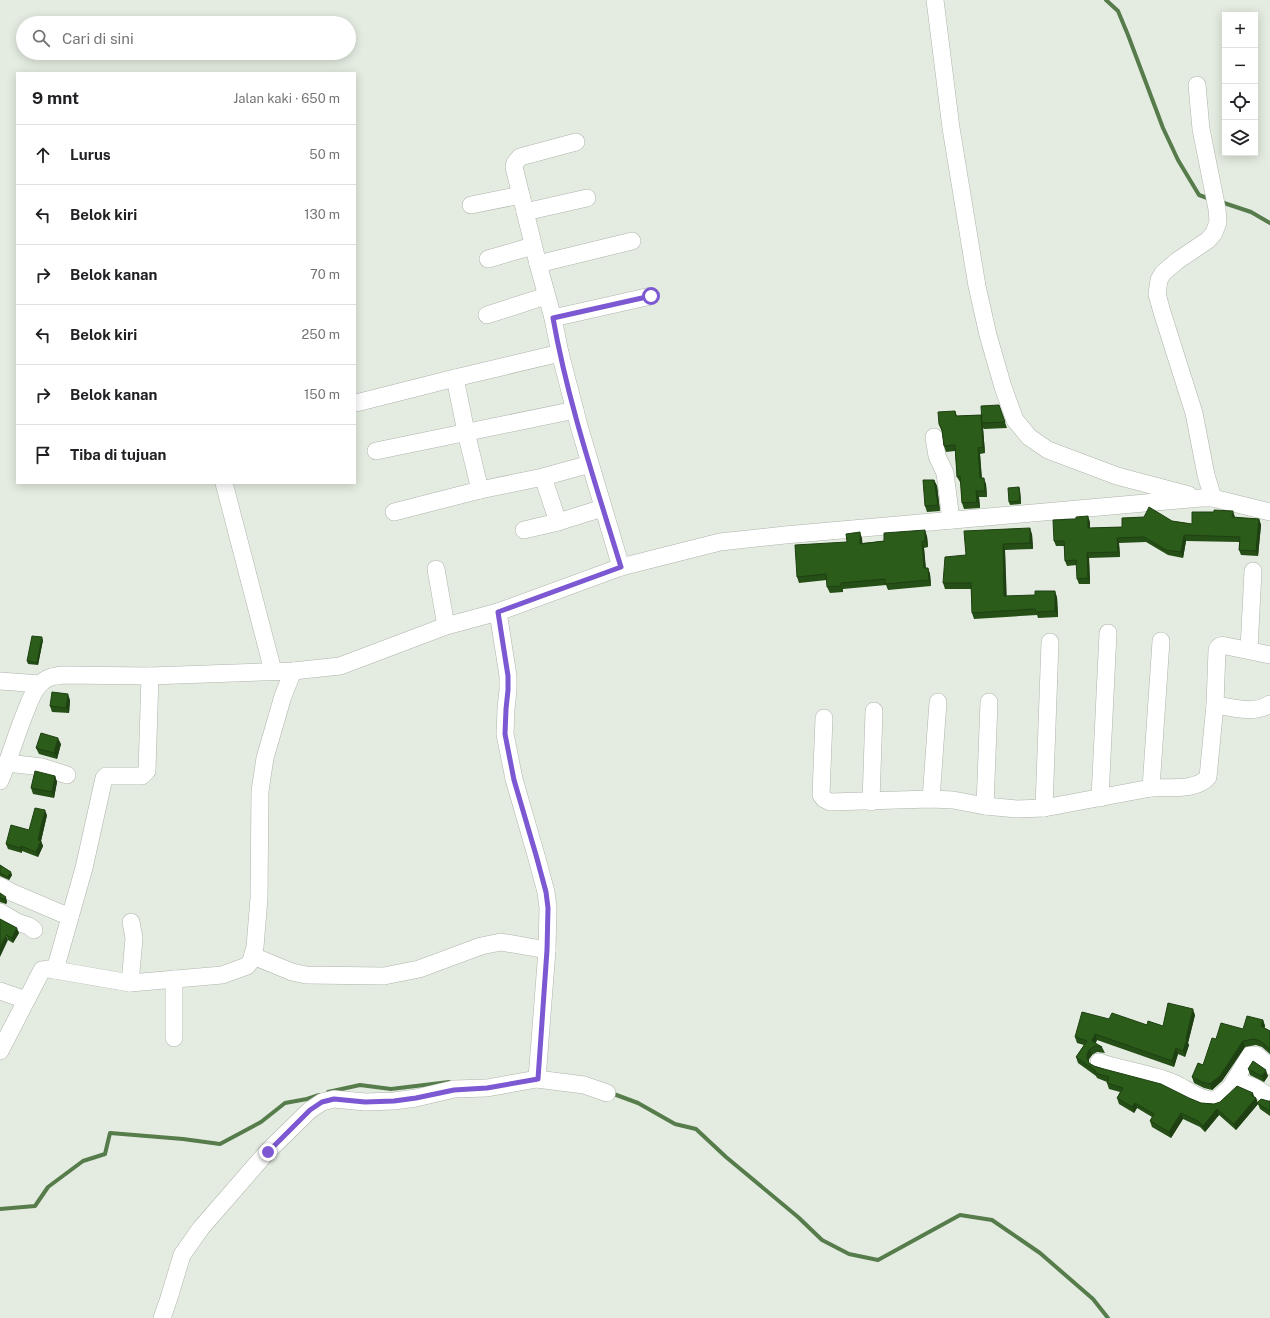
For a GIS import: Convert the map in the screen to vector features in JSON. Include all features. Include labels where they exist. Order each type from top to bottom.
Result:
[{"type":"street","points":[[935,0],[951,128],[977,286],[1000,380],[1015,420],[1029,437],[1048,450],[1118,476],[1270,512]]},
{"type":"street","points":[[1197,85],[1201,129],[1217,209],[1218,222],[1214,233],[1208,240],[1163,273],[1159,280],[1157,294],[1194,413],[1206,475],[1207,498]]},
{"type":"street","points":[[576,142],[520,157],[515,163],[514,167],[575,410],[621,567]]},
{"type":"street","points":[[471,205],[521,194]]},
{"type":"street","points":[[525,212],[587,198]]},
{"type":"street","points":[[538,264],[632,241]]},
{"type":"street","points":[[488,259],[533,246]]},
{"type":"street","points":[[487,315],[546,296]]},
{"type":"street","points":[[553,318],[651,296]]},
{"type":"street","points":[[356,403],[560,353]]},
{"type":"street","points":[[455,378],[480,490]]},
{"type":"street","points":[[376,451],[575,410]]},
{"type":"street","points":[[934,437],[937,456],[945,473],[951,520]]},
{"type":"street","points":[[394,512],[480,490],[543,477],[590,464]]},
{"type":"street","points":[[543,477],[558,522]]},
{"type":"street","points":[[224,484],[273,671]]},
{"type":"street","points":[[0,781],[7,763],[6,744],[40,684],[51,676],[150,676],[293,671],[340,666],[446,626],[498,612],[621,567],[720,542],[1207,498]]},
{"type":"street","points":[[524,530],[558,522],[603,508]]},
{"type":"street","points":[[436,569],[446,626]]},
{"type":"street","points":[[1249,649],[1253,571]]},
{"type":"street","points":[[498,612],[508,676],[505,734],[514,780],[546,892],[548,908],[547,950],[538,1079]]},
{"type":"street","points":[[1100,798],[1108,633]]},
{"type":"street","points":[[1151,788],[1161,641]]},
{"type":"street","points":[[1044,808],[1050,642]]},
{"type":"street","points":[[824,718],[822,795],[824,799],[830,802],[953,800],[985,806],[1017,809],[1044,808],[1151,788],[1193,786],[1204,782],[1208,777],[1214,728],[1218,647],[1222,645],[1249,649],[1270,655]]},
{"type":"street","points":[[0,1051],[42,970],[49,969],[130,983],[222,975],[247,966],[254,956],[259,898],[260,791],[265,758],[283,696],[293,671]]},
{"type":"street","points":[[55,970],[84,868],[104,778],[106,776],[142,776],[148,771],[150,676]]},
{"type":"street","points":[[0,681],[40,684]]},
{"type":"street","points":[[930,800],[938,702]]},
{"type":"street","points":[[985,806],[989,702]]},
{"type":"street","points":[[1215,705],[1253,710],[1264,708],[1270,704]]},
{"type":"street","points":[[871,802],[874,711]]},
{"type":"street","points":[[7,763],[42,767],[68,775]]},
{"type":"street","points":[[0,886],[70,917]]},
{"type":"street","points":[[0,912],[34,930]]},
{"type":"street","points":[[130,983],[134,938],[131,922]]},
{"type":"street","points":[[254,956],[292,972],[306,975],[384,976],[419,969],[481,946],[501,942],[547,950]]},
{"type":"street","points":[[174,979],[174,1038]]},
{"type":"street","points":[[0,991],[26,1000]]},
{"type":"street","points":[[1099,1062],[1117,1068],[1150,1074],[1177,1084],[1198,1097],[1209,1100],[1216,1100],[1230,1088],[1250,1055],[1256,1055],[1270,1066]]},
{"type":"street","points":[[162,1318],[182,1255],[201,1228],[268,1152],[310,1110],[322,1102],[334,1099],[365,1102],[394,1101],[454,1090],[487,1088],[538,1079],[584,1085],[607,1093]]},
{"type":"street","points":[[1236,1080],[1254,1087],[1270,1097]]},
{"type":"building","points":[[999,405],[1005,422],[982,423],[981,406]]},
{"type":"building","points":[[955,411],[956,416],[981,415],[983,447],[978,448],[980,478],[984,478],[985,491],[976,491],[977,502],[962,503],[960,476],[957,477],[955,445],[944,446],[938,412]]},
{"type":"building","points":[[923,480],[934,480],[938,505],[925,506]]},
{"type":"building","points":[[1019,487],[1020,501],[1009,502],[1008,488]]},
{"type":"building","points":[[1149,507],[1172,521],[1192,524],[1192,512],[1214,512],[1214,510],[1233,511],[1232,517],[1259,519],[1256,551],[1239,550],[1240,537],[1184,535],[1181,552],[1166,550],[1144,537],[1117,538],[1118,552],[1087,553],[1088,578],[1077,579],[1076,560],[1065,561],[1064,541],[1054,541],[1053,520],[1076,519],[1076,517],[1088,516],[1088,528],[1122,527],[1122,518],[1144,517]]},
{"type":"building","points":[[1030,528],[1030,543],[1003,544],[1004,596],[1035,595],[1035,591],[1055,591],[1055,611],[1036,612],[1035,609],[972,613],[971,583],[943,583],[945,557],[966,555],[964,531]]},
{"type":"building","points":[[925,530],[925,541],[922,542],[924,568],[928,568],[929,580],[885,584],[885,579],[841,583],[841,586],[827,587],[826,574],[797,577],[795,545],[847,542],[846,534],[860,532],[860,544],[884,541],[884,533]]},
{"type":"building","points":[[32,636],[42,637],[37,663],[27,661]]},
{"type":"building","points":[[52,692],[68,694],[66,708],[50,706]]},
{"type":"building","points":[[41,733],[58,738],[54,753],[36,748]]},
{"type":"building","points":[[35,771],[55,776],[52,792],[31,788]]},
{"type":"building","points":[[35,808],[45,810],[38,840],[41,841],[36,852],[21,846],[20,848],[6,844],[11,825],[29,830]]},
{"type":"building","points":[[0,865],[11,872],[8,877],[0,873]]},
{"type":"building","points":[[0,893],[6,897],[4,899],[0,898]]},
{"type":"building","points":[[0,919],[17,928],[12,938],[6,935],[0,948]]},
{"type":"building","points":[[1168,1003],[1193,1009],[1183,1051],[1176,1048],[1172,1061],[1095,1034],[1092,1041],[1102,1047],[1095,1046],[1090,1049],[1087,1054],[1089,1063],[1104,1069],[1161,1084],[1201,1103],[1214,1104],[1220,1102],[1237,1086],[1253,1093],[1251,1095],[1256,1098],[1234,1124],[1217,1109],[1203,1126],[1198,1121],[1181,1113],[1169,1132],[1150,1121],[1154,1114],[1135,1103],[1132,1107],[1117,1098],[1123,1088],[1107,1083],[1109,1077],[1095,1073],[1096,1071],[1076,1057],[1087,1041],[1075,1037],[1082,1012],[1109,1019],[1112,1013],[1147,1025],[1148,1021],[1163,1026]]},
{"type":"building","points":[[1247,1016],[1263,1020],[1261,1026],[1270,1031],[1270,1049],[1260,1041],[1254,1039],[1243,1041],[1220,1076],[1210,1084],[1192,1077],[1198,1063],[1203,1065],[1212,1038],[1216,1039],[1221,1023],[1243,1029]]},
{"type":"building","points":[[1253,1061],[1266,1070],[1262,1076],[1248,1069]]},
{"type":"building","points":[[1261,1099],[1270,1101],[1270,1111],[1257,1103]]},
{"type":"waterway","points":[[1106,0],[1118,11],[1163,128],[1178,160],[1199,195],[1210,199]]},
{"type":"waterway","points":[[1221,202],[1251,212],[1270,223]]},
{"type":"waterway","points":[[328,1092],[360,1085],[391,1089],[449,1082]]},
{"type":"waterway","points":[[611,1093],[638,1103],[675,1124],[696,1129],[726,1157],[798,1217],[822,1240],[849,1254],[878,1260],[960,1215],[992,1220],[1040,1253],[1093,1299],[1108,1318]]},
{"type":"waterway","points":[[0,1209],[35,1206],[48,1187],[83,1161],[105,1154],[110,1133],[183,1139],[220,1144],[261,1122],[285,1103],[319,1095]]},
{"type":"route","points":[[268,1152],[310,1110],[322,1102],[334,1099],[365,1102],[394,1101],[454,1090],[511,1085],[538,1079],[547,950],[548,908],[546,892],[514,780],[505,734],[508,676],[498,612],[621,567],[579,426],[560,353],[553,318],[651,296]]}]
